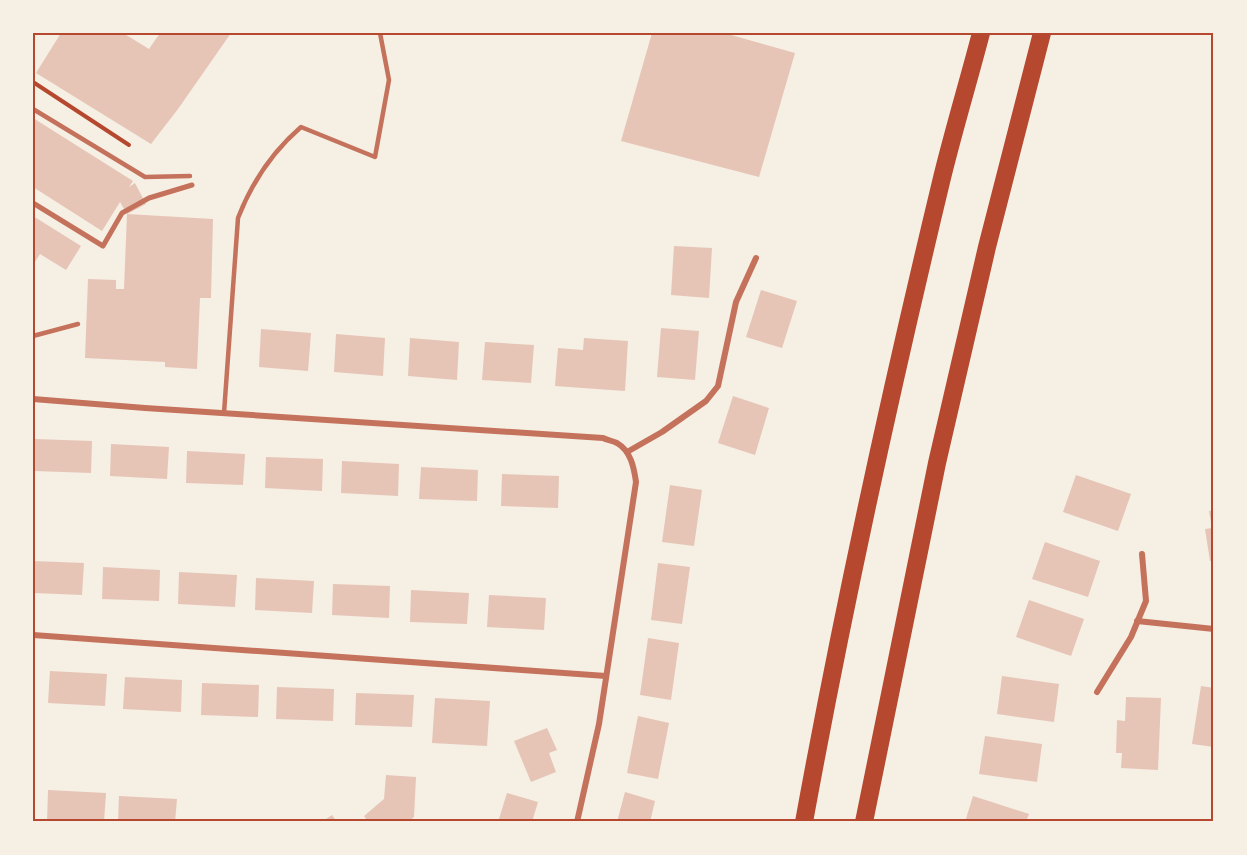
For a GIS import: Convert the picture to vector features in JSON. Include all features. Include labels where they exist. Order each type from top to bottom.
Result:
[{"type":"highway","points":[[804,822],[881,442],[941,181],[981,33]]},
{"type":"highway","points":[[864,822],[939,452],[987,247],[1042,33]]},
{"type":"street","points":[[33,203],[103,246],[122,213],[149,198],[192,185]]},
{"type":"street","points":[[627,452],[662,432],[706,401],[718,386],[736,302],[756,258]]},
{"type":"street","points":[[33,399],[603,438],[618,443],[627,452],[634,466],[636,482],[599,724],[577,822]]},
{"type":"street","points":[[1097,692],[1131,637],[1146,601],[1142,554]]},
{"type":"street","points":[[1137,621],[1214,629]]},
{"type":"street","points":[[33,635],[606,676]]},
{"type":"lane","points":[[224,413],[238,218],[246,196],[275,153],[301,127],[375,157],[389,80],[380,33]]},
{"type":"lane","points":[[33,109],[145,177],[190,176]]},
{"type":"lane","points":[[33,336],[78,324]]},
{"type":"path","points":[[33,82],[130,146]]},
{"type":"building","points":[[61,33],[123,33],[149,49],[160,33],[231,33],[151,144],[36,73]]},
{"type":"building","points":[[652,33],[724,33],[795,53],[759,177],[621,141]]},
{"type":"building","points":[[33,118],[133,181],[129,187],[135,183],[146,204],[127,214],[120,202],[102,231],[33,187]]},
{"type":"building","points":[[127,214],[213,219],[211,298],[200,298],[197,369],[165,367],[165,362],[85,358],[88,279],[116,280],[116,289],[124,289]]},
{"type":"building","points":[[33,216],[81,246],[66,270],[40,254],[33,265]]},
{"type":"building","points":[[674,246],[712,248],[709,298],[671,295]]},
{"type":"building","points":[[761,290],[797,301],[782,348],[746,337]]},
{"type":"building","points":[[661,328],[699,331],[695,380],[657,377]]},
{"type":"building","points":[[261,329],[311,333],[308,371],[259,367]]},
{"type":"building","points":[[336,334],[385,338],[383,376],[334,372]]},
{"type":"building","points":[[410,338],[459,342],[457,380],[408,376]]},
{"type":"building","points":[[584,338],[628,341],[625,391],[555,386],[558,348],[583,350]]},
{"type":"building","points":[[485,342],[534,345],[531,383],[482,380]]},
{"type":"building","points":[[733,396],[769,408],[755,455],[718,443]]},
{"type":"building","points":[[35,439],[92,441],[91,473],[34,471]]},
{"type":"building","points":[[111,444],[169,447],[167,479],[110,476]]},
{"type":"building","points":[[187,451],[245,454],[243,485],[186,483]]},
{"type":"building","points":[[266,457],[323,459],[322,491],[265,488]]},
{"type":"building","points":[[342,461],[399,464],[398,496],[341,493]]},
{"type":"building","points":[[421,467],[478,470],[477,501],[419,499]]},
{"type":"building","points":[[502,474],[559,476],[558,508],[501,506]]},
{"type":"building","points":[[1076,475],[1131,494],[1118,531],[1063,512]]},
{"type":"building","points":[[670,485],[702,490],[694,546],[662,542]]},
{"type":"building","points":[[1214,510],[1214,561],[1210,561],[1205,529],[1212,528],[1209,511]]},
{"type":"building","points":[[1045,542],[1100,561],[1088,597],[1032,579]]},
{"type":"building","points":[[33,561],[84,563],[82,595],[33,593]]},
{"type":"building","points":[[658,563],[690,567],[682,624],[651,620]]},
{"type":"building","points":[[103,567],[160,570],[159,601],[102,599]]},
{"type":"building","points":[[179,572],[237,575],[235,607],[178,604]]},
{"type":"building","points":[[256,578],[314,581],[312,613],[255,610]]},
{"type":"building","points":[[333,584],[390,586],[389,618],[332,615]]},
{"type":"building","points":[[411,590],[469,593],[467,624],[410,622]]},
{"type":"building","points":[[489,595],[546,598],[544,630],[487,627]]},
{"type":"building","points":[[1029,600],[1084,619],[1071,656],[1016,637]]},
{"type":"building","points":[[648,638],[679,643],[671,700],[640,695]]},
{"type":"building","points":[[50,671],[107,674],[105,706],[48,703]]},
{"type":"building","points":[[1002,676],[1059,684],[1054,722],[997,714]]},
{"type":"building","points":[[125,677],[182,680],[181,712],[123,709]]},
{"type":"building","points":[[202,683],[259,685],[258,717],[201,715]]},
{"type":"building","points":[[1201,686],[1214,688],[1214,747],[1192,744]]},
{"type":"building","points":[[277,687],[334,689],[333,721],[276,719]]},
{"type":"building","points":[[356,693],[414,695],[412,727],[355,725]]},
{"type":"building","points":[[1126,697],[1161,698],[1158,770],[1121,768],[1122,753],[1116,753],[1117,720],[1125,721]]},
{"type":"building","points":[[435,698],[490,701],[487,746],[432,743]]},
{"type":"building","points":[[638,716],[669,723],[658,779],[627,773]]},
{"type":"building","points":[[547,728],[557,750],[549,753],[556,772],[531,782],[514,741]]},
{"type":"building","points":[[985,736],[1042,744],[1037,782],[979,774]]},
{"type":"building","points":[[386,775],[416,777],[414,817],[408,822],[368,822],[364,816],[384,799]]},
{"type":"building","points":[[48,790],[106,793],[104,822],[47,822]]},
{"type":"building","points":[[625,792],[655,801],[650,822],[617,822]]},
{"type":"building","points":[[507,793],[538,802],[532,822],[498,822]]},
{"type":"building","points":[[119,796],[177,799],[175,822],[118,822]]},
{"type":"building","points":[[973,796],[1029,814],[1026,822],[965,822]]},
{"type":"building","points":[[332,815],[337,822],[322,822]]}]
